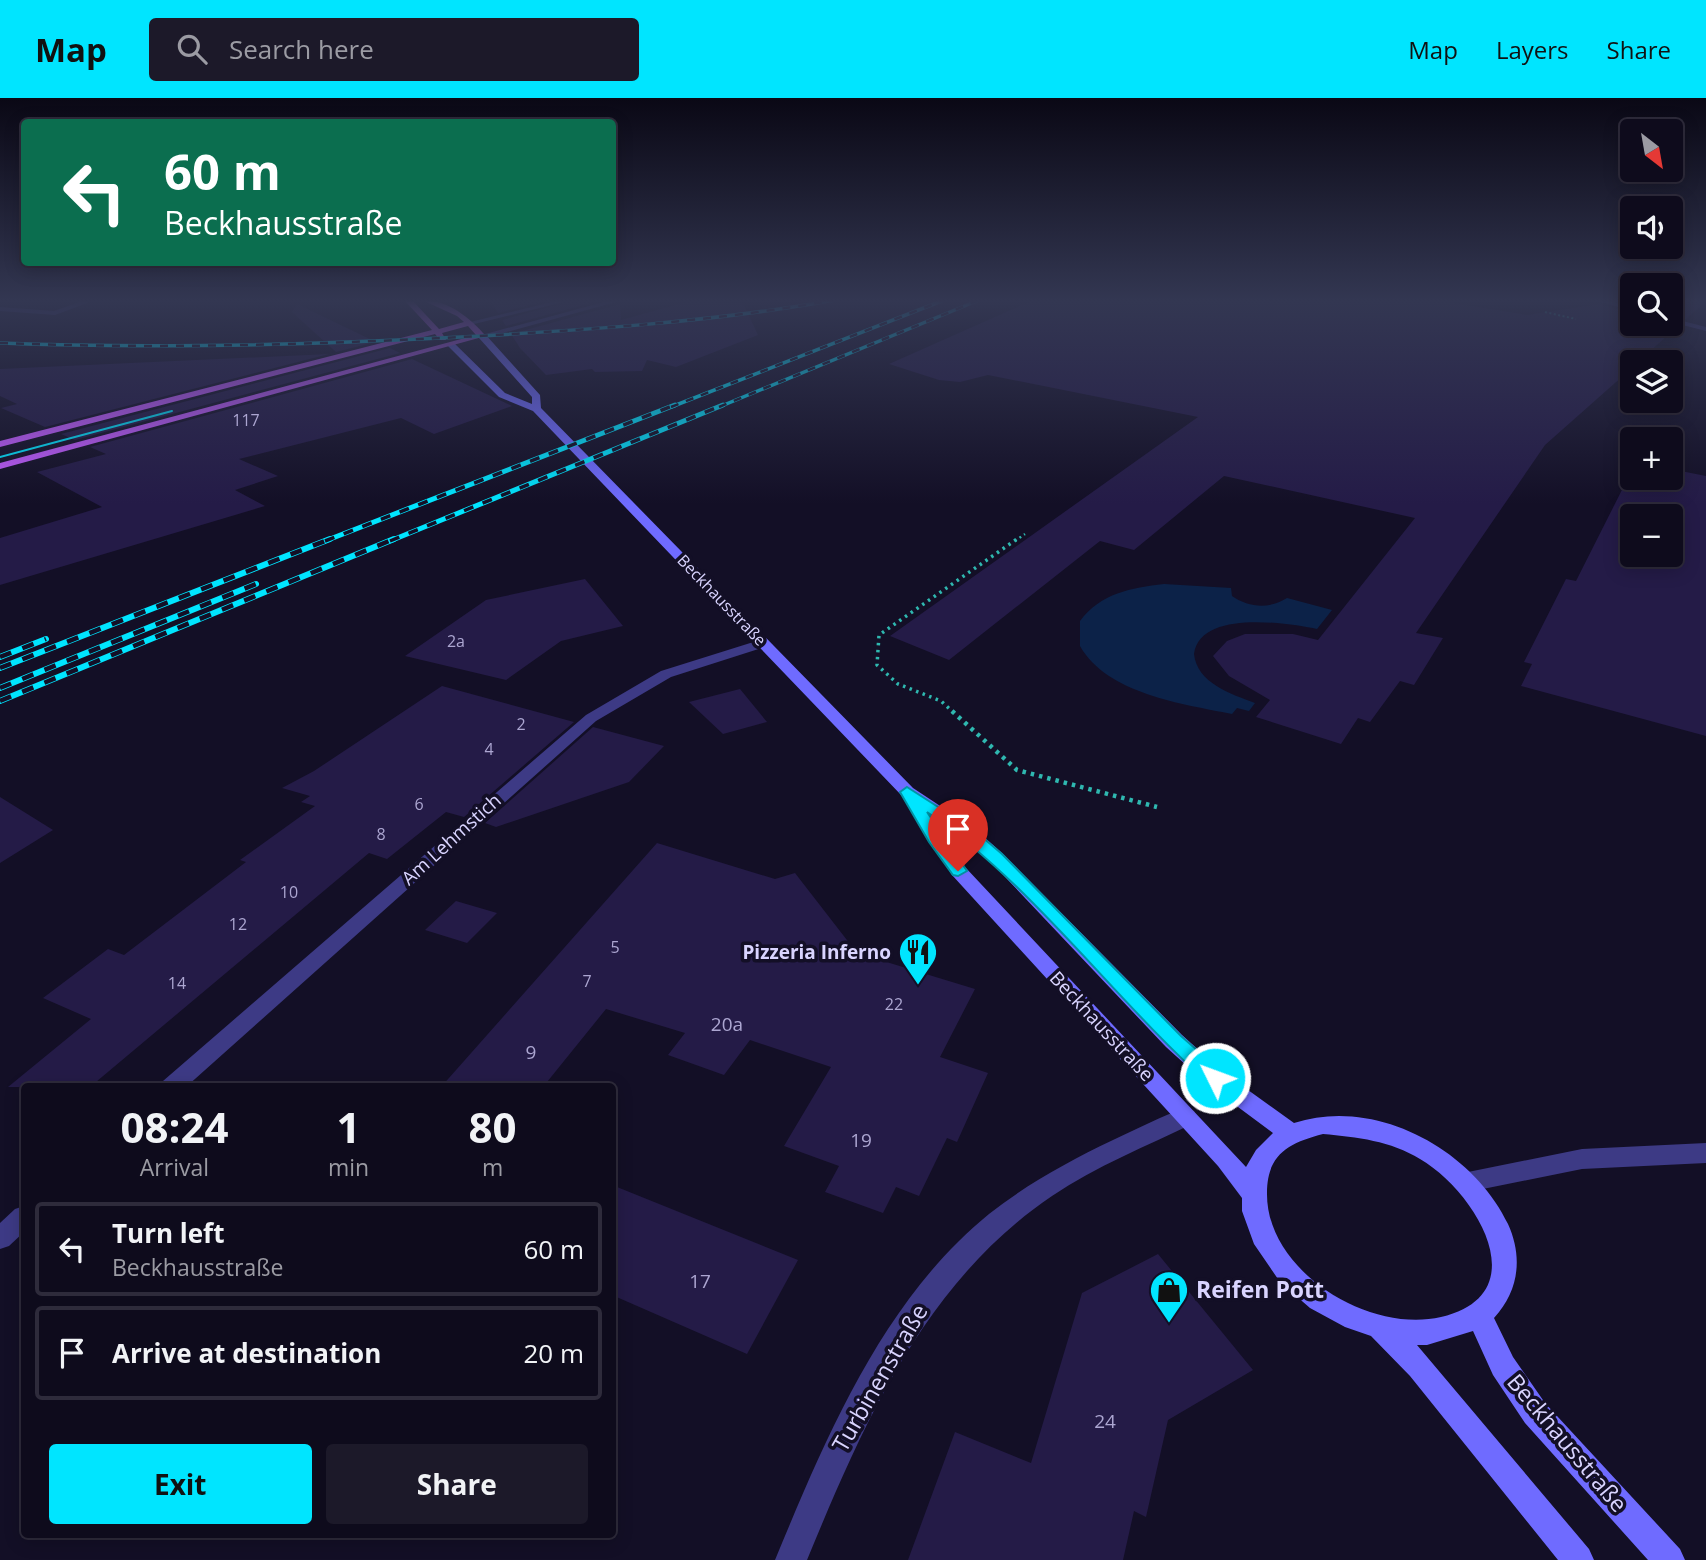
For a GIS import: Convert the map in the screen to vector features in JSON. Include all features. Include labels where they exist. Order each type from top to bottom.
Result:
[{"type":"main road","points":[[0,444],[293,368]]},
{"type":"main road","points":[[0,466],[361,368]]},
{"type":"main road","name":"Beckhausstraße","points":[[475,368],[502,395],[536,409],[907,792],[969,834],[996,857],[1174,1041],[1215,1078],[1292,1134]]},
{"type":"main road","name":"Beckhausstraße","points":[[511,368],[537,397],[536,409]]},
{"type":"main road","name":"Beckhausstraße","points":[[907,792],[958,871],[1251,1191]]},
{"type":"main road","points":[[1323,1125],[1358,1127],[1396,1136],[1432,1153],[1468,1182],[1496,1223],[1505,1247],[1506,1270],[1499,1292],[1480,1316],[1455,1327],[1430,1333],[1356,1320],[1316,1298],[1283,1268],[1261,1235],[1251,1191],[1256,1168],[1269,1150],[1292,1134],[1323,1125]]},
{"type":"main road","name":"Beckhausstraße","points":[[1480,1316],[1503,1366],[1535,1413],[1670,1560]]},
{"type":"main road","points":[[1379,1326],[1420,1367],[1578,1560]]},
{"type":"street","name":"Am Lehmstich","points":[[177,1083],[575,730],[666,674],[764,643]]},
{"type":"street","name":"Turbinenstraße","points":[[791,1560],[840,1444],[884,1362],[929,1292],[986,1233],[1042,1189],[1105,1155],[1186,1117]]},
{"type":"street","points":[[1468,1182],[1582,1159],[1706,1153]]},
{"type":"street","points":[[0,1238],[21,1220]]},
{"type":"path","points":[[1025,534],[880,635],[876,649],[877,665],[898,684],[941,701],[1017,771],[1157,807]]},
{"type":"water","points":[[1164,584],[1231,588],[1232,596],[1252,605],[1274,604],[1287,598],[1332,610],[1317,629],[1247,622],[1212,630],[1200,640],[1194,654],[1201,673],[1217,686],[1255,703],[1249,711],[1237,708],[1232,714],[1169,701],[1127,686],[1092,662],[1080,646],[1080,621],[1097,604],[1128,590]]},
{"type":"building","points":[[274,368],[45,427],[1,408],[17,404],[0,396],[0,369]]},
{"type":"building","points":[[313,368],[343,368],[75,440],[61,434]]},
{"type":"building","points":[[378,368],[432,368],[512,406],[434,434],[401,418],[239,459],[278,476],[235,490],[265,506],[0,585],[0,538],[102,507],[37,472],[106,454],[90,447]]},
{"type":"building","points":[[539,368],[643,368],[642,371],[595,372],[592,369],[546,375]]},
{"type":"building","points":[[902,368],[1620,368],[1620,379],[1545,445],[1416,633],[1443,638],[1414,685],[1400,681],[1370,722],[1358,718],[1341,744],[1256,717],[1270,700],[1229,676],[1213,656],[1227,641],[1245,634],[1293,634],[1318,640],[1415,518],[1224,476],[1134,550],[1100,541],[949,660],[890,636],[1198,417],[988,375],[960,382],[939,380]]},
{"type":"building","points":[[1683,471],[1706,476],[1706,736],[1521,686],[1532,664],[1524,662],[1566,579],[1576,581],[1622,490],[1683,490]]},
{"type":"building","points":[[585,579],[623,626],[561,641],[506,680],[405,656],[486,600]]},
{"type":"building","points":[[442,686],[574,722],[464,817],[446,812],[387,859],[369,853],[95,1083],[21,1083],[21,1087],[8,1087],[91,1019],[43,998],[108,949],[124,955],[246,862],[240,860],[315,806],[301,802],[310,796],[282,788],[314,771]]},
{"type":"building","points":[[740,689],[767,722],[723,734],[689,702]]},
{"type":"building","points":[[593,727],[664,746],[629,782],[496,827],[485,823]]},
{"type":"building","points":[[0,797],[53,830],[0,863]]},
{"type":"building","points":[[657,843],[775,879],[795,873],[857,953],[975,989],[940,1057],[988,1073],[957,1142],[947,1138],[919,1196],[896,1187],[883,1213],[825,1192],[839,1166],[784,1146],[831,1067],[750,1040],[724,1075],[668,1055],[685,1033],[606,1009],[546,1083],[445,1083]]},
{"type":"building","points":[[456,901],[497,913],[467,943],[425,930]]},
{"type":"building","points":[[616,1187],[798,1260],[747,1354],[616,1297]]},
{"type":"building","points":[[1158,1254],[1253,1370],[1168,1420],[1146,1517],[1134,1511],[1123,1560],[908,1560],[955,1432],[1031,1463],[1082,1293]]},
{"type":"tram line","points":[[0,457],[172,411]]},
{"type":"railway","points":[[671,407],[770,368]]},
{"type":"railway","points":[[719,407],[813,368]]},
{"type":"railway","points":[[325,541],[675,405]]},
{"type":"railway","points":[[390,541],[723,405]]},
{"type":"railway","points":[[0,668],[330,539]]},
{"type":"railway","points":[[0,701],[394,539]]},
{"type":"railway","points":[[0,688],[256,584]]},
{"type":"railway","points":[[0,657],[46,639]]},
{"type":"place","name":"Pizzeria Inferno","points":[[918,986]]},
{"type":"place","name":"Reifen Pott","points":[[1169,1324]]},
{"type":"route","points":[[958,871],[907,792],[969,834],[996,857],[1174,1041],[1215,1078]]}]
